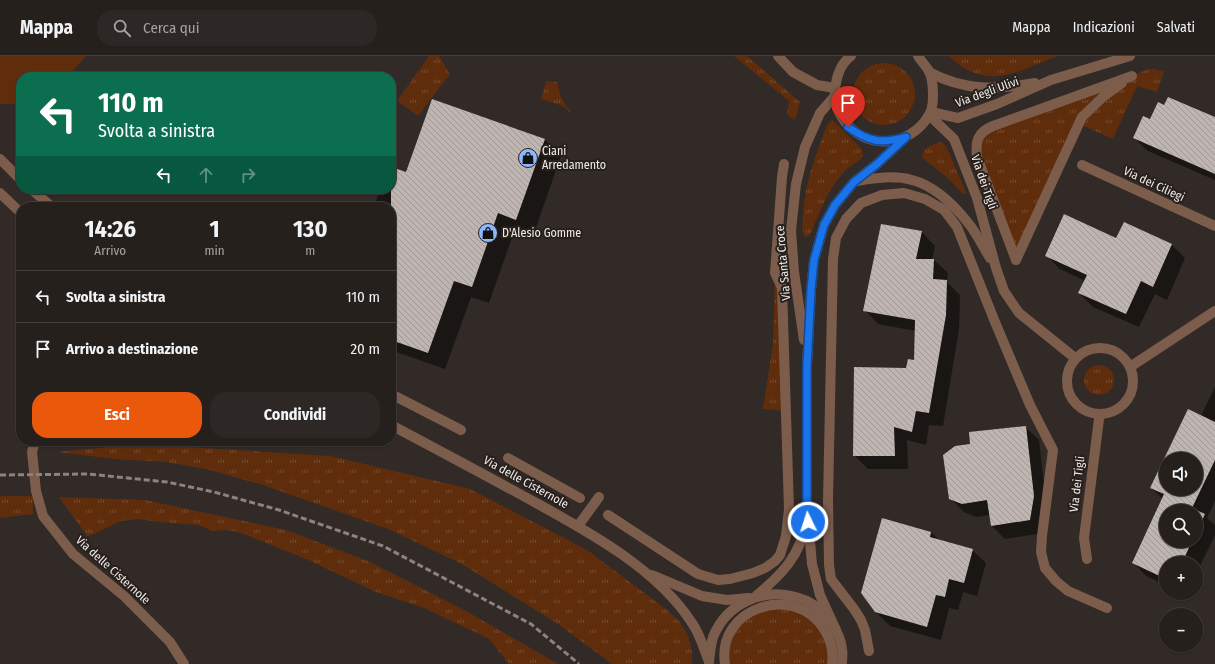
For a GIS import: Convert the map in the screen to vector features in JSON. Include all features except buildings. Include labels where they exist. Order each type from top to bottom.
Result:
[{"type":"street","points":[[778,56],[793,72],[835,93]]},
{"type":"street","points":[[851,56],[847,59],[836,77],[835,93],[839,113],[848,127],[860,136],[875,141],[891,141],[906,137]]},
{"type":"street","points":[[918,56],[929,72],[933,88],[930,113]]},
{"type":"street","name":"Via degli Ulivi","points":[[930,113],[958,118],[997,104],[1051,80],[1130,56]]},
{"type":"street","name":"Via degli Ulivi","points":[[929,72],[944,80],[956,83],[1000,88],[1051,80]]},
{"type":"street","points":[[1132,76],[1104,96],[1082,117],[1016,260],[977,157],[976,147],[979,137],[985,130],[993,126],[1132,76]]},
{"type":"street","name":"Via Santa Croce","points":[[807,365],[794,272],[791,230],[796,184],[805,147],[820,113],[835,93]]},
{"type":"street","name":"Via Santa Croce","points":[[836,630],[820,595],[812,564],[807,508],[807,365],[811,290],[816,253],[824,225],[835,205],[854,182],[877,164],[906,137],[917,131],[930,113]]},
{"type":"street","name":"Via dei Tigli","points":[[930,113],[954,139],[977,198],[996,268],[1004,291],[1020,313],[1075,358]]},
{"type":"street","points":[[0,159],[16,175]]},
{"type":"street","points":[[608,515],[698,574],[718,580],[730,579],[753,573],[765,568],[775,561],[780,555],[786,536],[789,491],[782,288],[775,273],[784,164]]},
{"type":"street","name":"Via dei Ciliegi","points":[[1082,165],[1215,226]]},
{"type":"street","name":"Via dei Tigli","points":[[854,182],[872,178],[892,177],[912,180],[929,188],[949,201],[969,224],[996,268]]},
{"type":"street","points":[[0,193],[16,208]]},
{"type":"street","points":[[869,651],[865,630],[861,620],[831,579],[829,565],[828,500],[833,259],[836,238],[846,219],[862,203],[882,195],[904,193],[925,199],[944,210],[958,227],[995,322],[1027,398],[1053,450],[1042,536],[1041,552],[1045,568],[1056,581],[1068,591],[1107,608]]},
{"type":"street","points":[[37,194],[46,202]]},
{"type":"street","points":[[1130,367],[1215,311]]},
{"type":"street","points":[[1098,348],[1111,350],[1122,356],[1130,367],[1133,380],[1132,392],[1124,404],[1114,411],[1101,414],[1088,412],[1077,406],[1070,395],[1067,382],[1068,369],[1075,358],[1086,350],[1098,348]]},
{"type":"street","points":[[396,397],[461,430]]},
{"type":"street","name":"Via dei Tigli","points":[[1087,559],[1084,538],[1099,419],[1101,414]]},
{"type":"street","name":"Via delle Cisternole","points":[[396,428],[509,487],[592,534],[643,570],[675,600],[693,624],[709,663]]},
{"type":"street","name":"Via delle Cisternole","points":[[34,446],[32,452],[36,491],[43,516],[73,554],[124,596],[170,642],[184,664]]},
{"type":"street","points":[[508,458],[580,498]]},
{"type":"street","points":[[578,526],[599,497]]},
{"type":"street","name":"Via Santa Croce","points":[[754,598],[786,568],[799,547],[805,525],[807,508]]},
{"type":"street","name":"Via delle Cisternole","points":[[643,570],[702,596],[727,600],[754,598]]},
{"type":"street","points":[[709,663],[713,638],[720,624],[727,615],[745,601],[763,595],[783,594],[807,601],[822,611],[836,630],[843,649],[842,664]]},
{"type":"street","points":[[725,664],[724,657],[727,639],[737,623],[751,611],[768,605],[787,604],[804,610],[819,621],[829,637],[833,655],[832,664]]},
{"type":"green space","points":[[0,56],[86,56],[72,72],[16,72],[16,104],[0,104]]},
{"type":"green space","points":[[429,56],[439,56],[450,74],[418,116],[397,101]]},
{"type":"green space","points":[[734,56],[747,56],[800,102],[795,120],[787,114],[789,101]]},
{"type":"green space","points":[[949,56],[1058,56],[1002,76],[990,76],[977,74],[963,67]]},
{"type":"green space","points":[[884,63],[896,65],[906,72],[913,82],[915,94],[913,106],[906,116],[896,123],[884,125],[872,123],[862,116],[855,106],[853,94],[855,82],[862,72],[872,65]]},
{"type":"green space","points":[[1153,69],[1164,71],[1157,92],[1137,86],[1113,139],[1079,124],[1016,260],[977,157],[979,137],[1146,70]]},
{"type":"green space","points":[[546,81],[557,82],[561,98],[571,113],[563,106],[541,99]]},
{"type":"green space","points":[[832,120],[862,149],[863,157],[846,170],[839,178],[825,201],[810,235],[805,237],[802,225],[806,191],[815,157],[827,125]]},
{"type":"green space","points":[[941,142],[946,146],[966,194],[963,194],[950,180],[922,156],[926,148]]},
{"type":"green space","points":[[775,273],[782,288],[786,411],[763,409],[773,343]]},
{"type":"green space","points":[[1099,365],[1110,369],[1114,380],[1110,391],[1099,395],[1088,391],[1084,380],[1088,369]]},
{"type":"green space","points":[[119,446],[172,446],[331,456],[470,489],[587,550],[667,610],[679,621],[688,635],[692,651],[692,664],[612,664],[558,624],[460,563],[388,529],[260,484],[206,469],[166,462],[115,459],[57,452]]},
{"type":"green space","points":[[0,496],[33,496],[33,514],[0,518]]},
{"type":"green space","points":[[59,497],[145,500],[286,530],[368,561],[468,612],[558,664],[509,664],[489,639],[475,632],[424,608],[376,592],[308,560],[239,532],[226,530],[213,531],[198,525],[138,519],[121,521],[87,536]]},
{"type":"green space","points":[[787,604],[819,621],[832,664],[725,664],[727,639],[751,611]]},
{"type":"railway","points":[[0,475],[88,474],[167,482],[214,492],[279,510],[383,546],[531,624],[579,664]]},
{"type":"place","name":"Ciani Arredamento","points":[[528,158]]},
{"type":"place","name":"D'Alesio Gomme","points":[[488,233]]},
{"type":"route","points":[[808,522],[807,365],[814,260],[824,225],[835,205],[854,182],[877,164],[906,137],[891,141],[875,141],[860,136],[848,127]]}]
